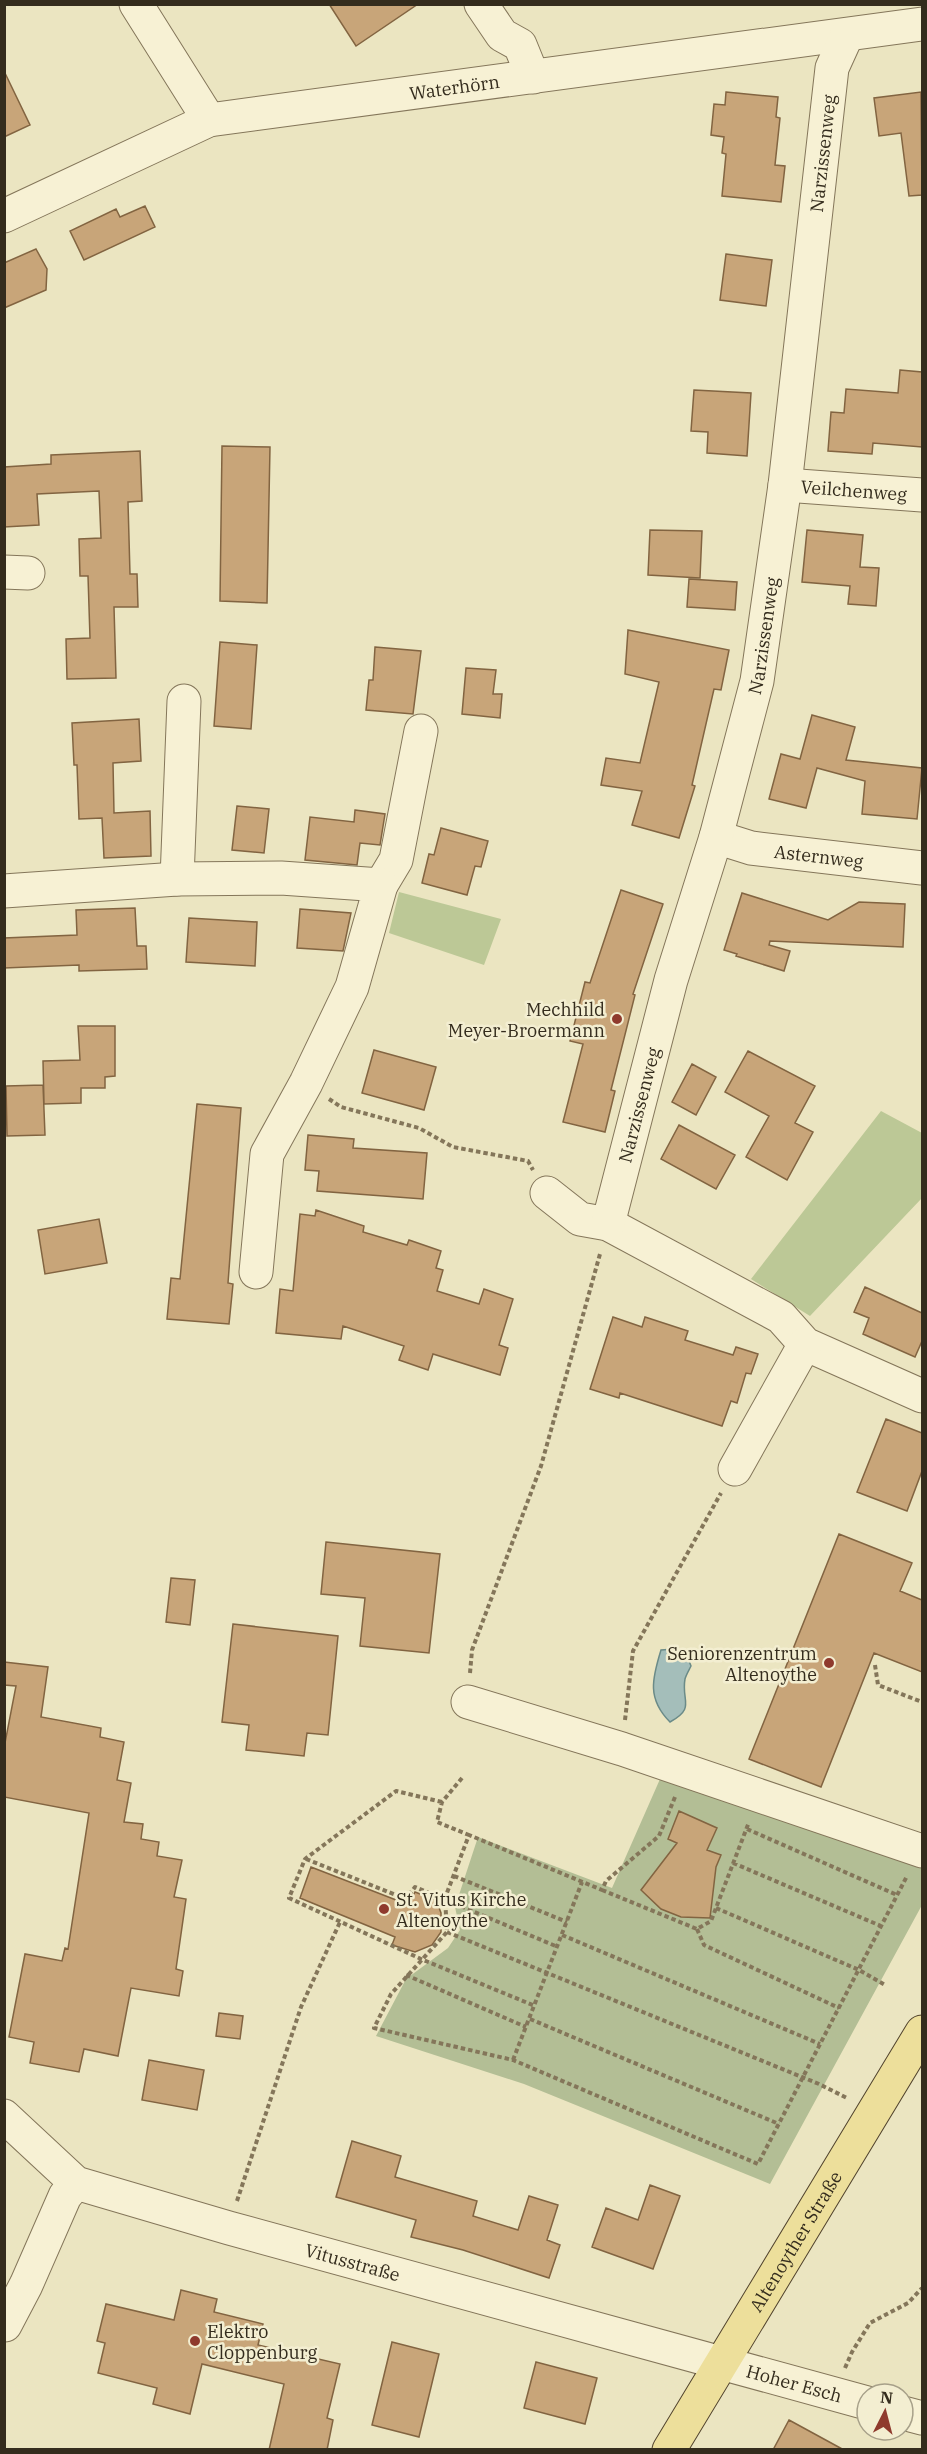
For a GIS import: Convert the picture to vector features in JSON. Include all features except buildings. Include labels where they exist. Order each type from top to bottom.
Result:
[{"type":"main road","name":"Altenoyther Straße","points":[[669,2450],[922,2032]]},
{"type":"street","points":[[136,4],[209,120]]},
{"type":"street","points":[[481,4],[502,35],[520,45],[533,77]]},
{"type":"street","name":"Waterhörn","points":[[4,216],[209,120],[922,24]]},
{"type":"street","name":"Narzissenweg","points":[[608,1224],[671,980],[716,837],[757,681],[785,485],[832,68],[847,35]]},
{"type":"street","name":"Veilchenweg","points":[[785,485],[922,495]]},
{"type":"street","points":[[177,879],[184,702]]},
{"type":"street","points":[[256,1272],[267,1154],[306,1083],[352,987],[381,885],[396,860],[421,731]]},
{"type":"street","name":"Asternweg","points":[[716,837],[751,848],[922,868]]},
{"type":"street","points":[[4,891],[177,879],[281,878],[381,885]]},
{"type":"street","points":[[547,1193],[580,1219],[608,1224],[780,1317],[804,1344],[922,1396]]},
{"type":"street","points":[[735,1469],[804,1344]]},
{"type":"street","points":[[468,1702],[622,1749],[922,1850]]},
{"type":"street","name":"Vitusstraße","points":[[4,2116],[76,2183],[229,2228],[723,2362]]},
{"type":"street","points":[[5,2325],[26,2285],[65,2196],[76,2183]]},
{"type":"street","name":"Hoher Esch","points":[[723,2362],[855,2400]]},
{"type":"path","points":[[306,1083],[341,1107],[419,1128],[453,1147],[528,1161],[547,1193]]},
{"type":"path","points":[[468,1702],[472,1650],[541,1466],[608,1224]]},
{"type":"path","points":[[622,1749],[633,1651],[735,1469]]},
{"type":"path","points":[[875,1665],[878,1685],[922,1702]]},
{"type":"path","points":[[602,1890],[606,1881],[660,1836],[685,1771]]},
{"type":"path","points":[[462,1778],[442,1802],[437,1822],[697,1929],[704,1945],[839,2008]]},
{"type":"path","points":[[442,1802],[396,1791],[305,1859],[289,1898],[421,1959],[535,2006]]},
{"type":"path","points":[[697,1929],[711,1921],[759,1796]]},
{"type":"path","points":[[747,1829],[897,1895]]},
{"type":"path","points":[[469,1835],[446,1898],[447,1932],[391,1994],[374,2028],[513,2060],[758,2164],[922,1850]]},
{"type":"path","points":[[305,1859],[406,1899],[415,1887],[446,1898],[558,1947]]},
{"type":"path","points":[[734,1863],[881,1926]]},
{"type":"path","points":[[454,1876],[567,1922]]},
{"type":"path","points":[[513,2060],[582,1882]]},
{"type":"path","points":[[716,1908],[859,1970],[885,1985]]},
{"type":"path","points":[[229,2228],[301,2007],[340,1923]]},
{"type":"path","points":[[447,1932],[803,2078],[874,2112]]},
{"type":"path","points":[[562,1935],[820,2044]]},
{"type":"path","points":[[406,1975],[526,2027]]},
{"type":"path","points":[[530,2019],[779,2124]]},
{"type":"path","points":[[835,2394],[852,2352],[870,2323],[908,2303],[922,2288]]},
{"type":"green space","points":[[399,892],[501,919],[484,965],[389,933]]},
{"type":"green space","points":[[881,1111],[922,1133],[922,1198],[810,1316],[751,1279]]},
{"type":"green space","points":[[664,1770],[911,1859],[922,1868],[922,1905],[770,2184],[524,2084],[376,2036],[406,1979],[448,1948],[460,1930],[455,1907],[478,1837],[612,1888]]},
{"type":"water","points":[[675,1649],[687,1656],[691,1666],[685,1679],[685,1708],[678,1717],[670,1722],[655,1697],[654,1679],[661,1650]]},
{"type":"place","name":"Mechhild Meyer-Broermann","points":[[617,1019]]},
{"type":"place","name":"Seniorenzentrum Altenoythe","points":[[829,1663]]},
{"type":"place","name":"St. Vitus Kirche Altenoythe","points":[[384,1909]]},
{"type":"place","name":"Elektro Cloppenburg","points":[[195,2341]]}]
